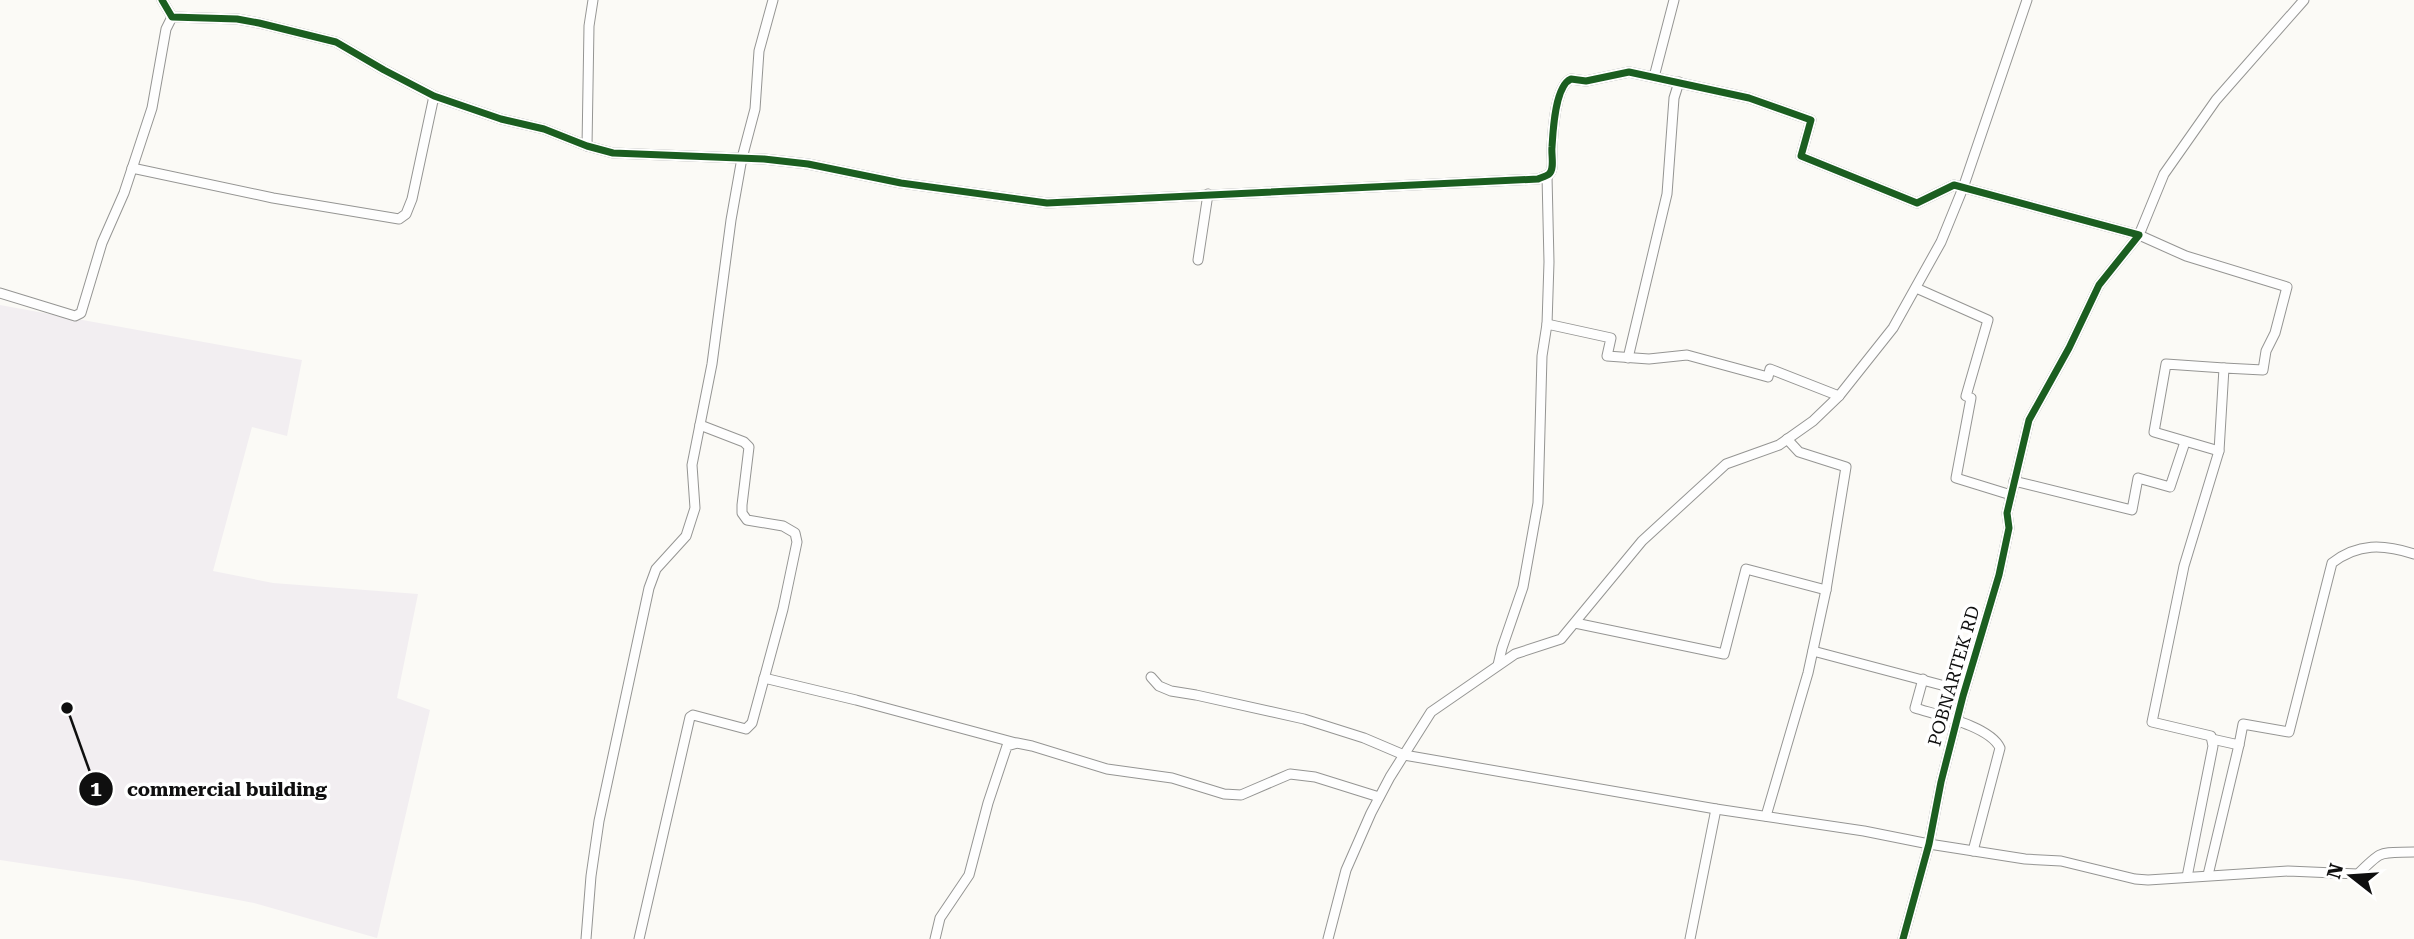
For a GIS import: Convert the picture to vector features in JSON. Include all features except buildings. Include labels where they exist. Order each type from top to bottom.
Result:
[{"type":"street","points":[[163,0],[172,17]]},
{"type":"street","points":[[587,146],[589,26],[593,0]]},
{"type":"street","points":[[586,939],[599,821],[651,579],[656,569],[686,536],[693,519],[695,508],[692,465],[712,364],[731,220],[742,158],[755,109],[759,51],[773,0]]},
{"type":"street","points":[[1654,77],[1674,0]]},
{"type":"street","points":[[1328,939],[1346,870],[1379,797],[1431,712],[1515,654],[1561,639],[1642,541],[1726,464],[1779,445],[1813,421],[1839,396],[1893,328],[1941,242],[1963,188],[2027,0]]},
{"type":"street","name":"POBNARTEK RD","points":[[1903,939],[1929,844],[1941,782],[1964,691],[1998,575],[2009,528],[2007,513],[2029,420],[2069,348],[2099,285],[2139,235],[2164,174],[2216,100],[2304,0]]},
{"type":"street","points":[[172,17],[237,19],[282,27],[335,42],[435,96],[587,146],[627,154],[742,158],[808,164],[901,183],[1047,203],[1515,181],[1547,176]]},
{"type":"street","points":[[0,293],[75,316],[81,313],[102,243],[118,209],[152,108],[166,29],[172,17]]},
{"type":"street","points":[[1498,665],[1524,587],[1538,503],[1542,356],[1547,324],[1549,262],[1547,176],[1551,171],[1559,96],[1566,80],[1586,81],[1629,72],[1749,98],[1811,120],[1801,156],[1917,203],[1954,185],[2139,235],[2186,256],[2287,288],[2275,333],[2266,351],[2263,370],[2166,363],[2154,432],[2219,451]]},
{"type":"street","points":[[1628,358],[1667,194],[1674,98],[1679,82]]},
{"type":"street","points":[[132,168],[273,198],[399,219],[406,214],[412,199],[435,96]]},
{"type":"street","points":[[1198,260],[1208,194]]},
{"type":"street","points":[[1916,288],[1988,320],[1966,396],[1972,398],[1956,478],[2011,495]]},
{"type":"street","points":[[1547,324],[1611,338],[1607,356],[1648,359],[1687,355],[1768,377],[1770,369],[1839,396]]},
{"type":"street","points":[[2224,368],[2219,451],[2184,566],[2152,722],[2196,731],[2211,736],[2212,739],[2239,745]]},
{"type":"street","points":[[639,939],[690,717],[693,715],[746,729],[753,721],[783,609],[797,542],[795,533],[783,526],[747,520],[742,513],[742,505],[749,447],[744,442],[700,425]]},
{"type":"street","points":[[1766,816],[1813,650],[1826,590],[1846,467],[1799,452],[1787,439]]},
{"type":"street","points":[[2014,481],[2132,510],[2138,478],[2169,487],[2185,442]]},
{"type":"street","points":[[2208,875],[2243,724],[2289,732],[2332,563],[2345,553],[2371,546],[2414,554]]},
{"type":"street","points":[[1575,623],[1724,654],[1746,569],[1826,590]]},
{"type":"street","points":[[1813,650],[1964,691]]},
{"type":"street","points":[[1152,677],[1160,686],[1171,691],[1304,719],[1363,738],[1404,755],[1929,844],[2025,859],[2061,861],[2135,879],[2288,871],[2358,874],[2376,855],[2414,852]]},
{"type":"street","points":[[764,678],[1060,753],[1107,768],[1172,778],[1224,794],[1241,795],[1290,774],[1315,777],[1379,797]]},
{"type":"street","points":[[1923,679],[1914,708],[1957,721],[1990,735],[2000,748],[1973,851]]},
{"type":"street","points":[[2188,877],[2213,746],[2212,739]]},
{"type":"street","points":[[935,939],[940,918],[969,875],[1003,755],[1007,746],[1017,743]]},
{"type":"street","points":[[1690,939],[1716,809]]},
{"type":"shaded area","points":[[0,305],[302,360],[287,436],[252,427],[213,571],[273,583],[418,594],[397,698],[430,710],[377,938],[254,903],[133,880],[0,860]]},
{"type":"cycle path","points":[[162,0],[172,17],[237,19],[336,42],[434,96],[613,153],[764,159],[808,164],[901,183],[1047,203],[1538,179],[1548,175],[1552,169],[1556,109],[1561,90],[1566,83],[1571,79],[1586,81],[1629,72],[1749,98],[1811,120],[1801,156],[1917,203],[1954,185],[2139,235],[2099,285],[2069,348],[2029,420],[2007,513],[2009,528],[1999,575],[1963,696],[1941,782],[1929,844],[1903,939]]},
{"type":"place","name":"commercial building","points":[[67,708]]}]
